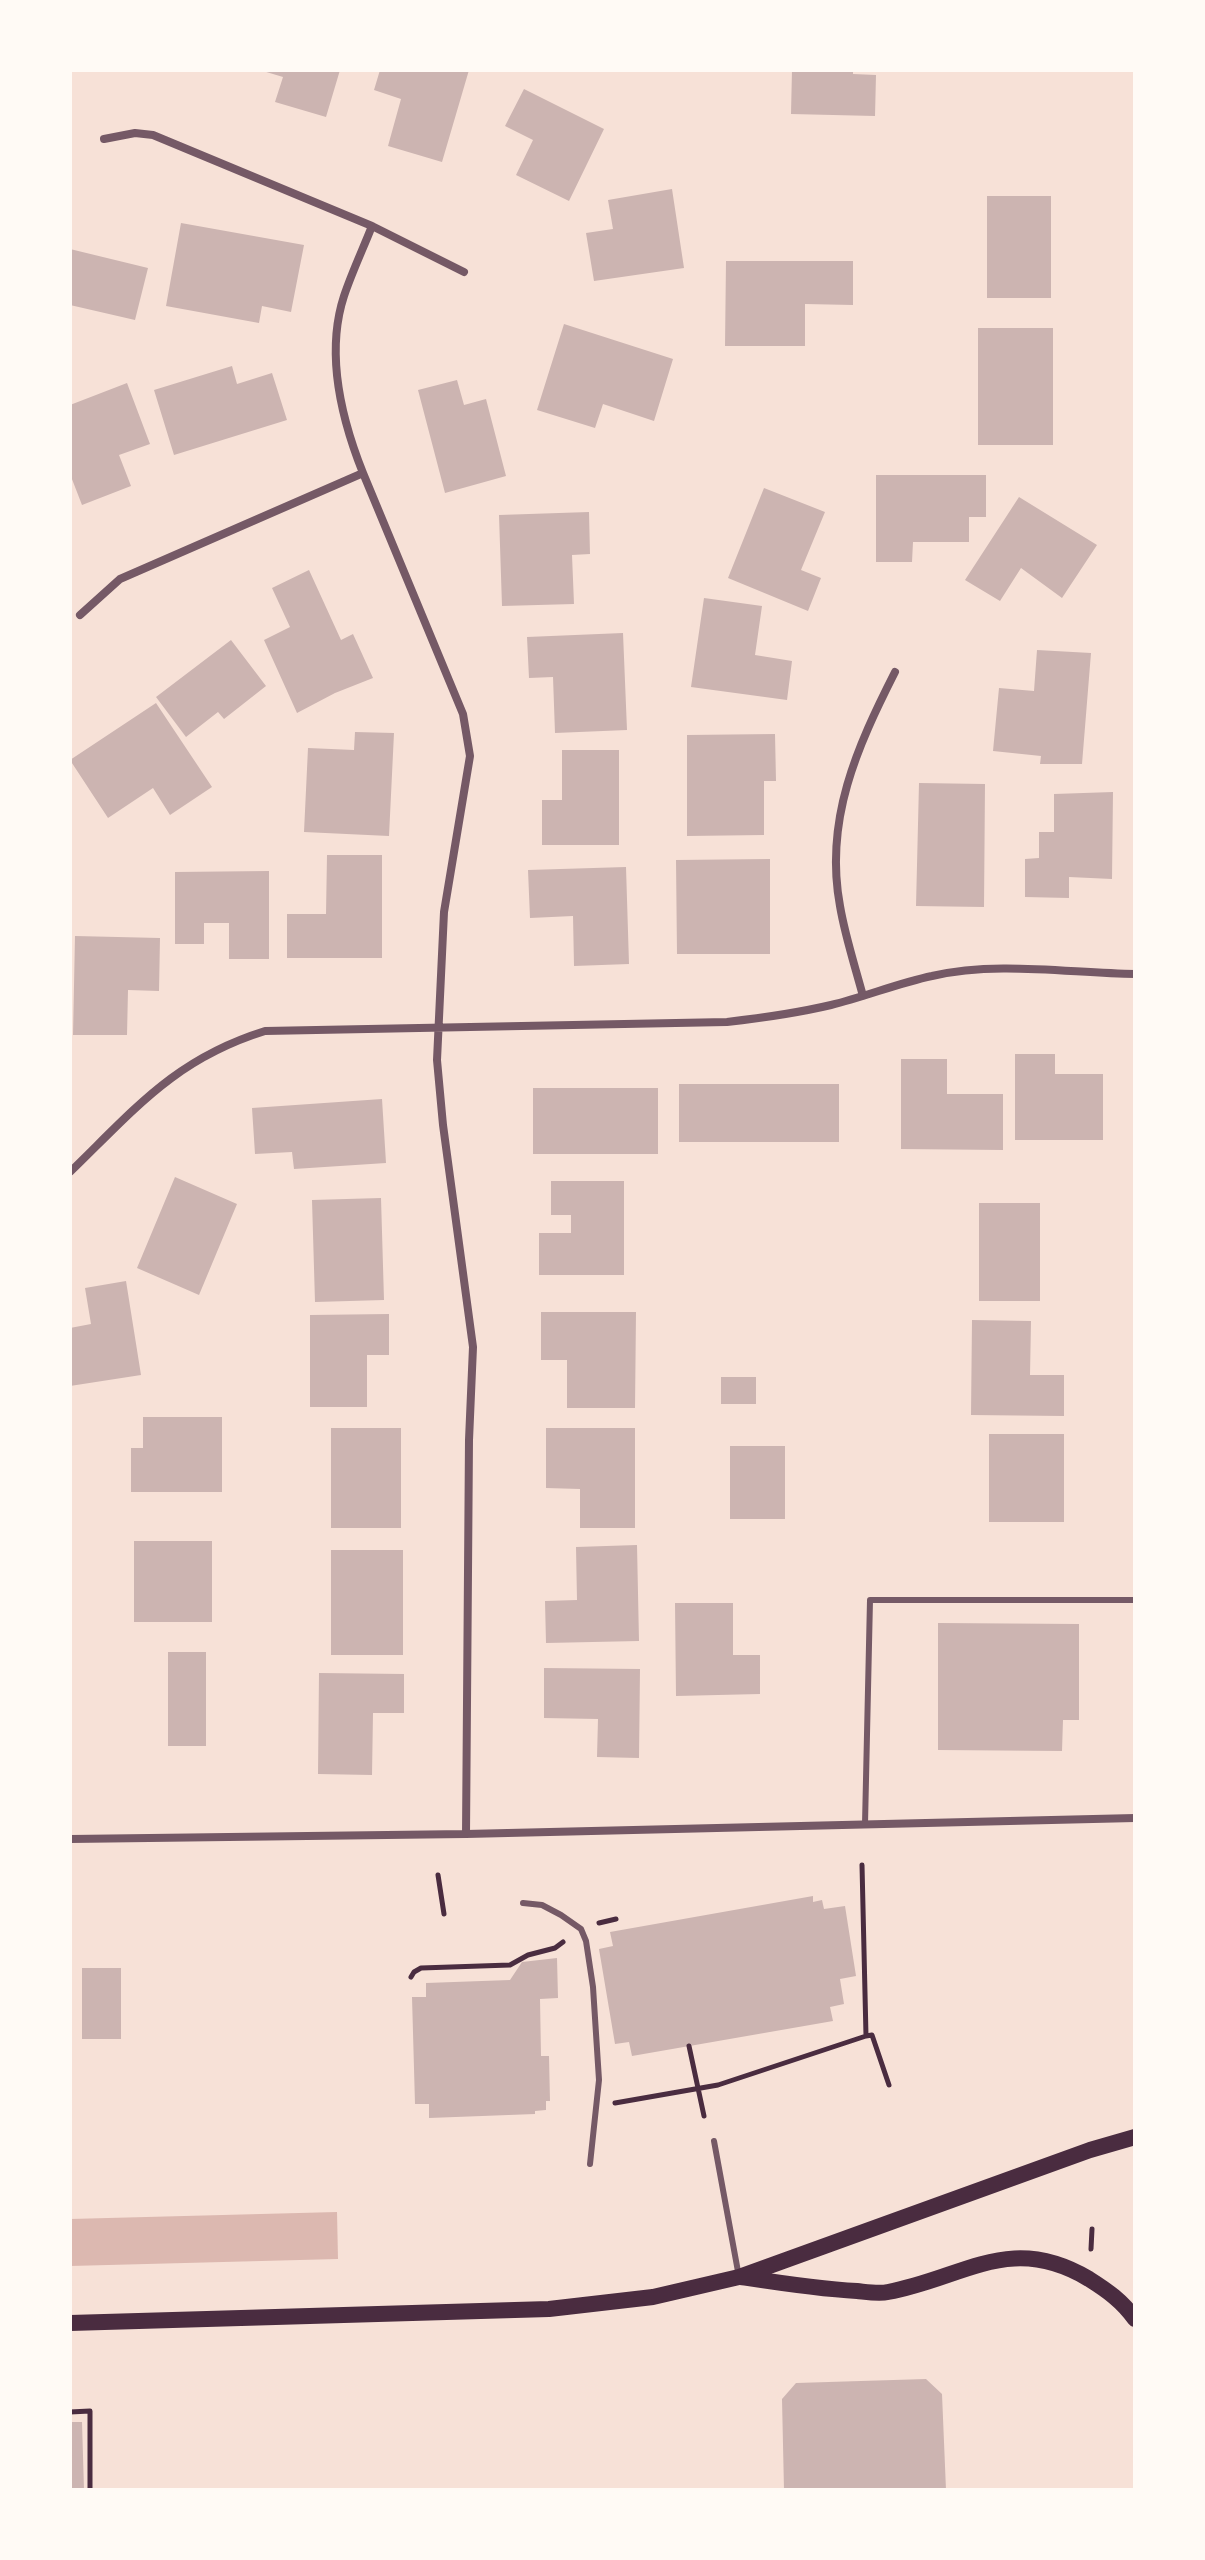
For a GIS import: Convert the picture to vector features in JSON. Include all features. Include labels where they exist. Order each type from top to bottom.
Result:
[{"type":"main road","points":[[70,2323],[549,2309],[653,2297],[739,2277],[1090,2150],[1135,2137]]},
{"type":"main road","points":[[739,2277],[811,2289],[886,2293],[993,2260],[1036,2259],[1078,2273],[1098,2284],[1123,2301],[1135,2319]]},
{"type":"street","points":[[104,139],[135,133],[153,135],[372,226],[464,272]]},
{"type":"street","points":[[372,226],[344,297],[335,355],[348,433],[446,670],[468,732],[470,756],[444,912],[437,1027],[443,1125],[473,1347],[469,1440],[466,1834]]},
{"type":"street","points":[[80,615],[120,579],[363,473]]},
{"type":"street","points":[[863,996],[840,906],[836,874],[840,806],[860,746],[895,672]]},
{"type":"street","points":[[70,1172],[157,1087],[195,1061],[242,1038],[265,1031],[727,1022],[780,1016],[932,976],[974,971],[1135,974]]},
{"type":"street","points":[[70,1839],[466,1834],[1135,1818]]},
{"type":"lane","points":[[865,1824],[870,1600],[1135,1600]]},
{"type":"lane","points":[[523,1903],[542,1905],[561,1915],[581,1929],[586,1941],[593,1987],[599,2080],[590,2164]]},
{"type":"lane","points":[[714,2141],[739,2277]]},
{"type":"path","points":[[862,1865],[866,2036]]},
{"type":"path","points":[[438,1875],[444,1914]]},
{"type":"path","points":[[599,1923],[616,1919]]},
{"type":"path","points":[[411,1977],[421,1968],[510,1965],[528,1955],[555,1948],[567,1939]]},
{"type":"path","points":[[610,2104],[746,2077],[872,2035],[889,2085]]},
{"type":"path","points":[[689,2046],[704,2116]]},
{"type":"path","points":[[1091,2249],[1092,2229]]},
{"type":"path","points":[[70,2412],[90,2411],[90,2490]]},
{"type":"shaded area","points":[[337,2212],[338,2259],[70,2266],[70,2219]]},
{"type":"building","points":[[340,70],[326,117],[275,102],[283,77],[263,71]]},
{"type":"building","points":[[380,70],[469,70],[442,162],[388,146],[401,99],[374,90]]},
{"type":"building","points":[[792,70],[853,70],[853,74],[876,75],[875,116],[791,114]]},
{"type":"building","points":[[524,89],[604,129],[569,201],[516,175],[533,140],[505,126]]},
{"type":"building","points":[[672,189],[684,268],[594,281],[586,233],[613,229],[608,200]]},
{"type":"building","points":[[987,196],[1051,196],[1051,298],[987,298]]},
{"type":"building","points":[[181,223],[304,245],[291,312],[262,306],[259,323],[166,306]]},
{"type":"building","points":[[70,249],[148,268],[135,320],[70,305]]},
{"type":"building","points":[[726,261],[853,261],[853,305],[805,304],[805,346],[725,346]]},
{"type":"building","points":[[564,324],[673,359],[654,421],[603,404],[595,428],[537,410]]},
{"type":"building","points":[[978,328],[1053,328],[1053,445],[978,445]]},
{"type":"building","points":[[232,366],[237,384],[272,373],[287,420],[174,455],[154,390]]},
{"type":"building","points":[[457,380],[464,405],[486,399],[506,476],[445,493],[418,390]]},
{"type":"building","points":[[127,383],[150,444],[119,455],[131,486],[82,505],[70,474],[70,405]]},
{"type":"building","points":[[876,475],[986,475],[986,517],[969,517],[969,542],[913,542],[912,562],[876,562]]},
{"type":"building","points":[[764,488],[825,512],[801,570],[821,578],[808,611],[728,578]]},
{"type":"building","points":[[1019,497],[1097,545],[1062,598],[1021,568],[1000,601],[965,580]]},
{"type":"building","points":[[589,512],[590,554],[572,555],[574,604],[502,606],[499,515]]},
{"type":"building","points":[[309,570],[341,640],[353,634],[373,678],[297,713],[264,640],[290,627],[272,588]]},
{"type":"building","points":[[704,598],[762,606],[755,655],[792,661],[787,700],[691,687]]},
{"type":"building","points":[[623,633],[627,730],[555,733],[553,677],[529,678],[527,637]]},
{"type":"building","points":[[231,640],[266,686],[224,719],[218,712],[186,737],[156,697]]},
{"type":"building","points":[[1037,650],[1091,653],[1082,764],[1040,764],[1041,756],[993,751],[999,688],[1034,691]]},
{"type":"building","points":[[156,703],[212,787],[170,815],[153,788],[108,818],[70,760]]},
{"type":"building","points":[[355,732],[394,733],[389,836],[304,832],[308,748],[354,750]]},
{"type":"building","points":[[775,734],[776,781],[764,781],[764,835],[687,836],[687,735]]},
{"type":"building","points":[[562,750],[619,750],[619,845],[542,845],[542,800],[562,800]]},
{"type":"building","points":[[919,783],[985,784],[984,907],[916,906]]},
{"type":"building","points":[[1113,792],[1112,879],[1069,877],[1069,898],[1025,897],[1025,859],[1039,858],[1039,832],[1054,832],[1054,794]]},
{"type":"building","points":[[327,855],[382,855],[382,958],[287,958],[287,914],[326,914]]},
{"type":"building","points":[[770,859],[770,954],[677,954],[676,860]]},
{"type":"building","points":[[626,867],[629,964],[574,966],[573,916],[530,918],[528,870]]},
{"type":"building","points":[[269,871],[269,959],[229,959],[229,923],[204,923],[204,944],[175,944],[175,872]]},
{"type":"building","points":[[75,936],[160,938],[159,991],[128,990],[127,1035],[73,1035]]},
{"type":"building","points":[[1015,1054],[1055,1054],[1055,1074],[1103,1074],[1103,1140],[1015,1140]]},
{"type":"building","points":[[901,1059],[947,1059],[947,1094],[1003,1094],[1003,1150],[901,1149]]},
{"type":"building","points":[[679,1084],[839,1084],[839,1142],[679,1142]]},
{"type":"building","points":[[533,1088],[658,1088],[658,1154],[533,1154]]},
{"type":"building","points":[[382,1099],[386,1163],[294,1169],[292,1152],[255,1154],[252,1108]]},
{"type":"building","points":[[175,1177],[237,1204],[199,1295],[137,1268]]},
{"type":"building","points":[[551,1181],[624,1181],[624,1275],[539,1275],[539,1233],[571,1233],[571,1215],[551,1215]]},
{"type":"building","points":[[381,1198],[384,1300],[315,1302],[312,1200]]},
{"type":"building","points":[[979,1203],[1040,1203],[1040,1301],[979,1301]]},
{"type":"building","points":[[126,1281],[141,1375],[70,1386],[70,1328],[91,1324],[85,1288]]},
{"type":"building","points":[[541,1312],[636,1312],[635,1408],[567,1408],[567,1360],[541,1360]]},
{"type":"building","points":[[389,1314],[389,1355],[367,1355],[367,1407],[310,1407],[310,1315]]},
{"type":"building","points":[[972,1320],[1031,1321],[1030,1375],[1064,1375],[1064,1416],[971,1415]]},
{"type":"building","points":[[721,1377],[756,1377],[756,1404],[721,1404]]},
{"type":"building","points":[[143,1417],[222,1417],[222,1492],[131,1492],[131,1448],[143,1448]]},
{"type":"building","points":[[331,1428],[401,1428],[401,1528],[331,1528]]},
{"type":"building","points":[[546,1428],[635,1428],[635,1528],[580,1528],[580,1489],[546,1488]]},
{"type":"building","points":[[989,1434],[1064,1434],[1064,1522],[989,1522]]},
{"type":"building","points":[[730,1446],[785,1446],[785,1519],[730,1519]]},
{"type":"building","points":[[134,1541],[212,1541],[212,1622],[134,1622]]},
{"type":"building","points":[[637,1545],[639,1641],[546,1643],[545,1601],[577,1600],[576,1547]]},
{"type":"building","points":[[331,1550],[403,1550],[403,1655],[331,1655]]},
{"type":"building","points":[[675,1603],[733,1603],[733,1655],[760,1655],[760,1694],[676,1696]]},
{"type":"building","points":[[938,1623],[1079,1624],[1079,1720],[1063,1720],[1062,1751],[938,1750]]},
{"type":"building","points":[[168,1652],[206,1652],[206,1746],[168,1746]]},
{"type":"building","points":[[544,1668],[640,1669],[639,1758],[597,1757],[598,1719],[544,1718]]},
{"type":"building","points":[[319,1673],[404,1674],[404,1713],[373,1713],[372,1775],[318,1774]]},
{"type":"building","points":[[813,1896],[813,1902],[822,1900],[824,1909],[845,1906],[856,1976],[840,1979],[844,2004],[830,2007],[833,2021],[632,2056],[629,2042],[615,2044],[599,1949],[613,1946],[610,1932]]},
{"type":"building","points":[[557,1958],[558,1998],[540,1999],[541,2056],[549,2056],[550,2101],[546,2101],[546,2110],[535,2111],[535,2114],[429,2118],[429,2104],[415,2104],[412,1997],[426,1997],[426,1983],[510,1980],[522,1962]]},
{"type":"building","points":[[82,1968],[121,1968],[121,2039],[82,2039]]},
{"type":"building","points":[[926,2379],[942,2394],[946,2490],[784,2490],[782,2399],[796,2383]]},
{"type":"building","points":[[70,2422],[82,2422],[84,2490],[70,2490]]}]
